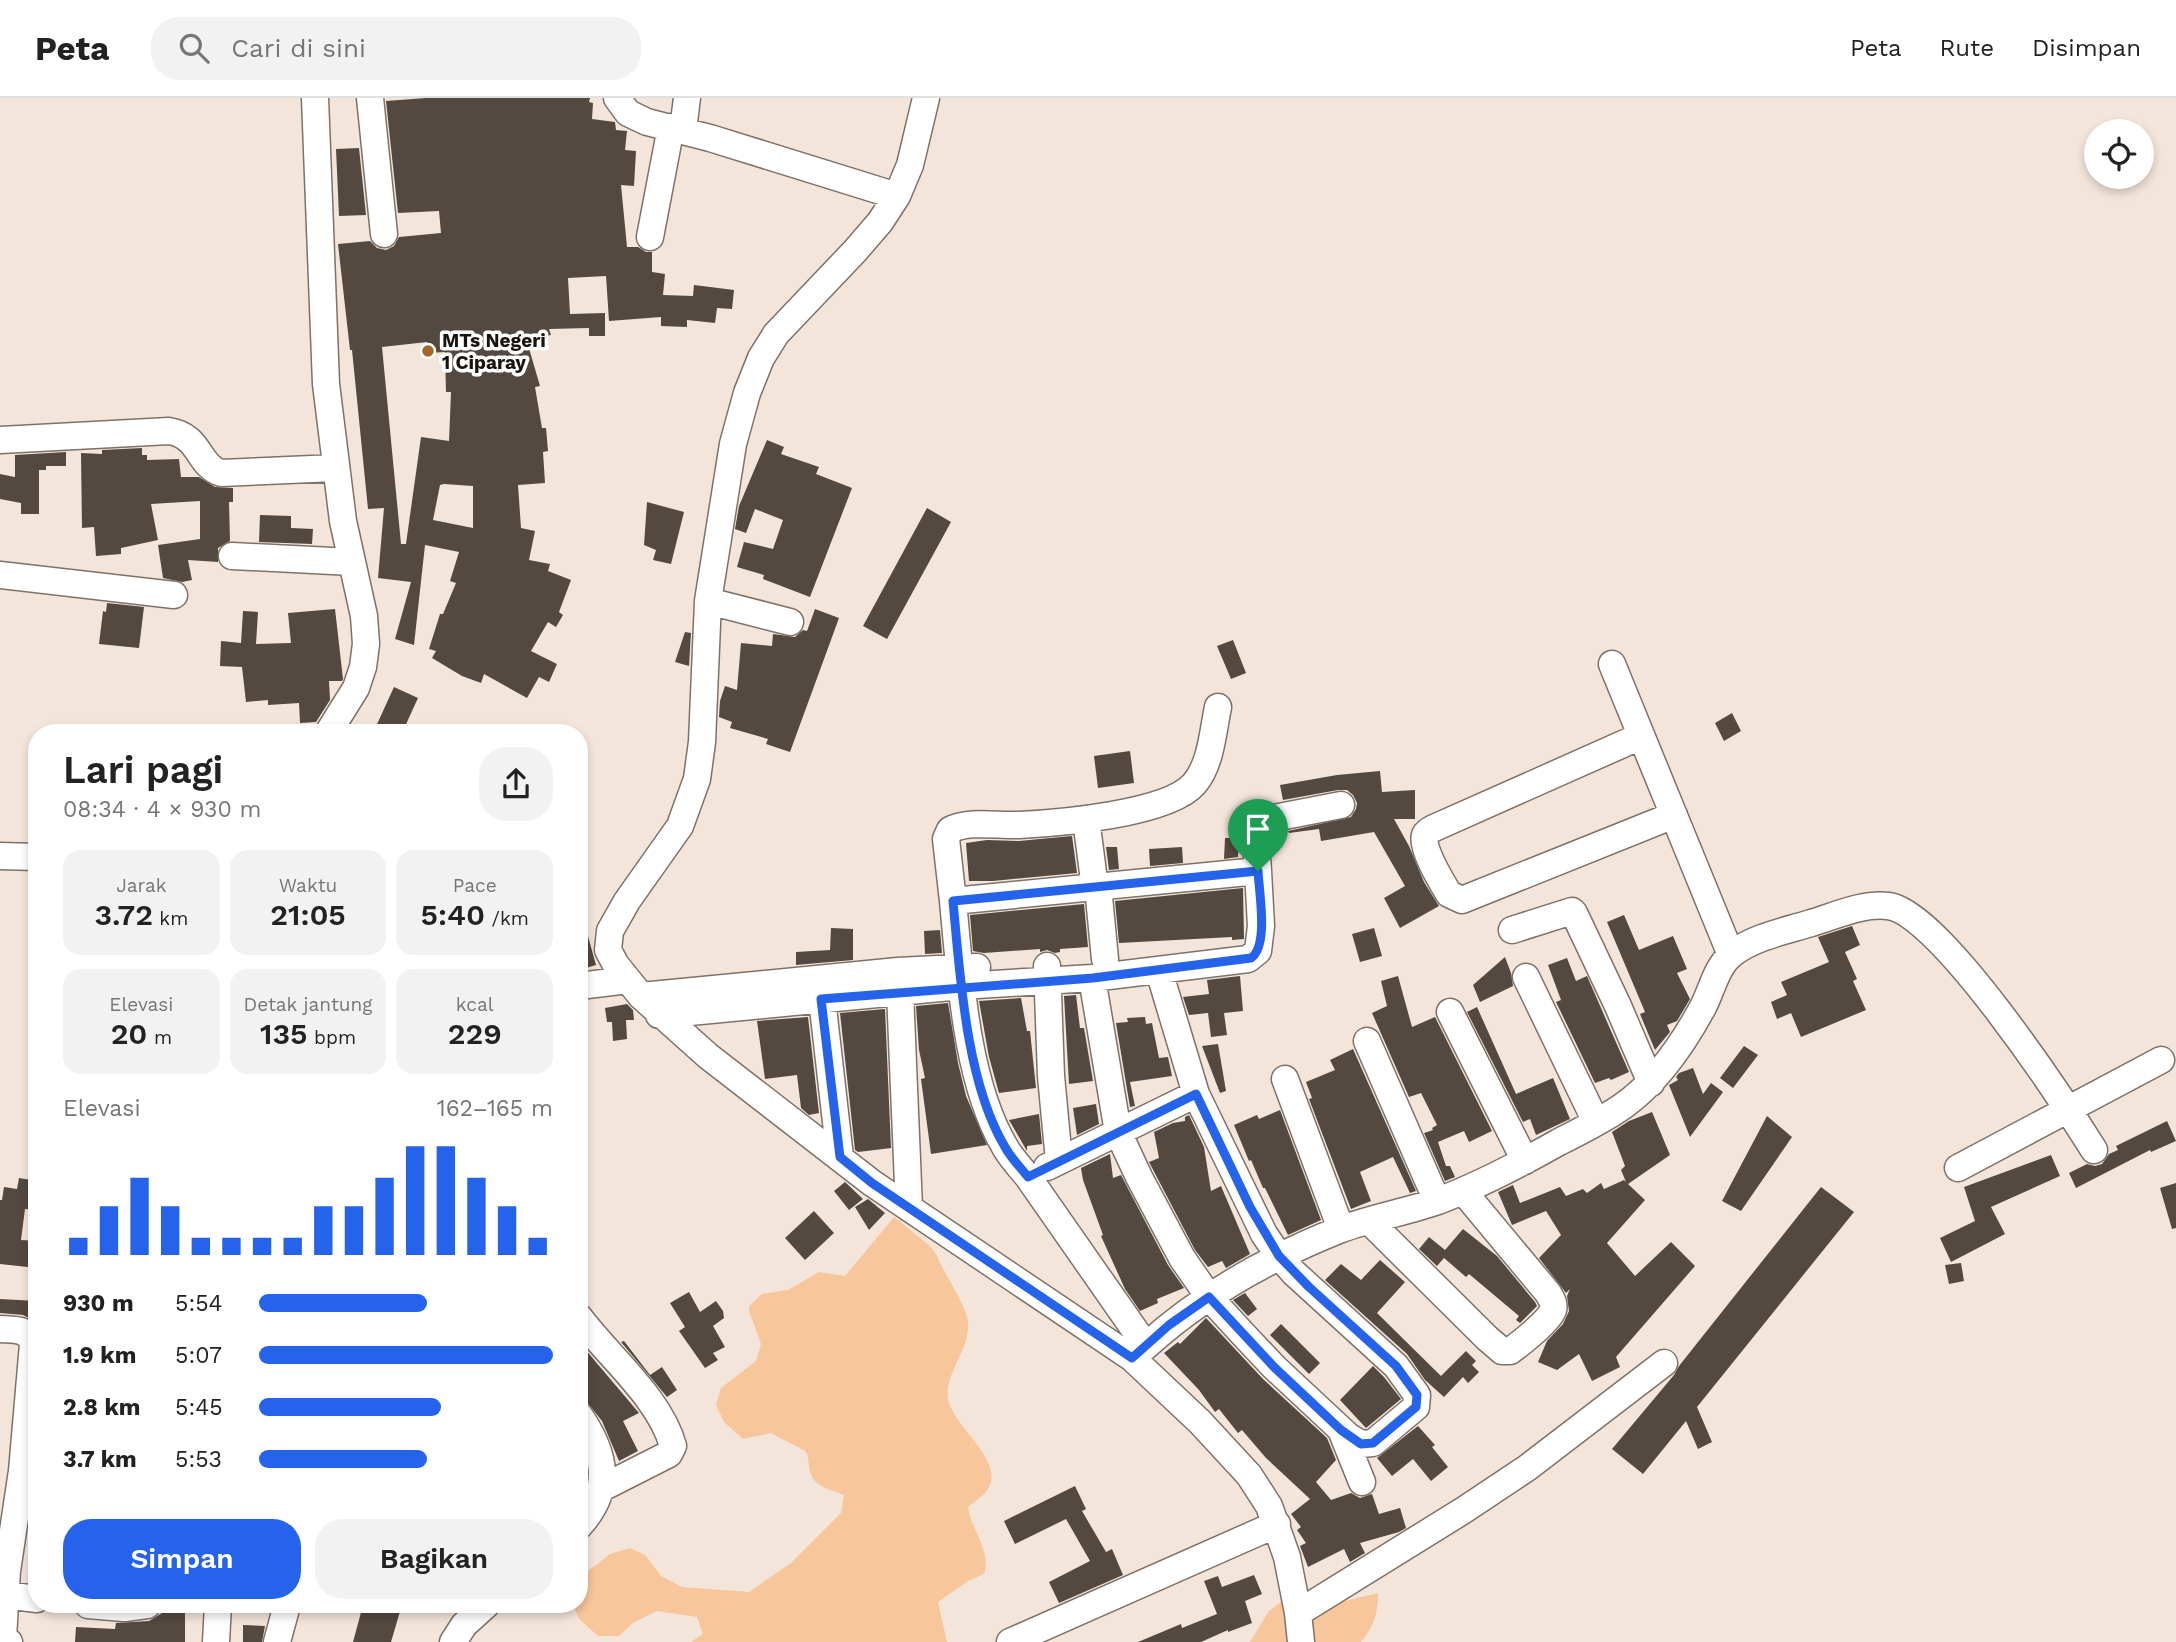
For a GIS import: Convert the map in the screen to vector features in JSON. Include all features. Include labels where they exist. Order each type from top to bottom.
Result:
[{"type":"street","points":[[315,98],[326,384],[335,468],[364,616],[366,644],[363,667],[356,688],[334,724]]},
{"type":"street","points":[[370,98],[384,234]]},
{"type":"street","points":[[617,98],[623,109],[647,122],[897,196]]},
{"type":"street","points":[[650,237],[687,98]]},
{"type":"street","points":[[926,98],[910,165],[897,196],[880,222],[855,251],[776,334],[761,358],[747,393],[733,444],[708,601],[702,742],[697,779],[680,826],[623,907],[608,937],[608,950],[612,959],[643,997],[708,1056],[840,1157],[909,1208],[1139,1352]]},
{"type":"street","points":[[0,440],[170,431],[188,437],[212,468],[221,473],[335,468]]},
{"type":"street","points":[[232,556],[352,562]]},
{"type":"street","points":[[0,575],[174,595]]},
{"type":"street","points":[[708,601],[790,622]]},
{"type":"street","points":[[1612,664],[1731,955]]},
{"type":"street","points":[[1218,707],[1205,766],[1193,786],[1176,796],[1156,804],[1086,819],[1018,825],[963,826],[952,829],[946,838],[960,977],[985,1106],[1006,1149],[1028,1177],[1139,1352],[1235,1458],[1259,1490],[1277,1524],[1287,1557],[1301,1642]]},
{"type":"street","points":[[1641,736],[1430,830],[1424,837],[1427,851],[1449,894],[1462,900],[1674,815]]},
{"type":"street","points":[[1099,969],[1159,971],[1254,956],[1261,926],[1255,828],[1258,821],[1341,805]]},
{"type":"street","points":[[1086,819],[1097,887],[1099,969],[1118,1132],[1177,1248],[1209,1297],[1274,1367],[1341,1430],[1361,1444],[1373,1443],[1416,1407],[1417,1395],[1396,1366],[1279,1256],[1250,1207],[1196,1094],[1159,971]]},
{"type":"street","points":[[0,856],[28,857]]},
{"type":"street","points":[[953,901],[1258,871]]},
{"type":"street","points":[[1139,1352],[1186,1312],[1279,1256],[1341,1229],[1463,1191],[1596,1122],[1651,1083],[1696,1020],[1720,968],[1731,955],[1748,944],[1859,909],[1888,906],[1900,909],[1924,925],[2005,1021],[2069,1110],[2094,1150]]},
{"type":"street","points":[[1512,930],[1572,911],[1574,913],[1651,1083]]},
{"type":"street","points":[[643,997],[898,971],[960,977],[1099,969],[1258,948]]},
{"type":"street","points":[[1048,973],[1051,1076],[1059,1161]]},
{"type":"street","points":[[588,988],[643,997],[821,999],[900,992],[960,977]]},
{"type":"street","points":[[1526,977],[1596,1122]]},
{"type":"street","points":[[900,992],[909,1208]]},
{"type":"street","points":[[821,999],[840,1157]]},
{"type":"street","points":[[1450,1012],[1525,1161]]},
{"type":"street","points":[[1367,1041],[1437,1201]]},
{"type":"street","points":[[1958,1168],[2161,1060]]},
{"type":"street","points":[[1284,1079],[1341,1229]]},
{"type":"street","points":[[1028,1177],[1196,1094]]},
{"type":"street","points":[[1369,1221],[1487,1338],[1502,1351],[1510,1351],[1545,1321],[1554,1304],[1548,1293],[1463,1191]]},
{"type":"street","points":[[588,1328],[648,1400],[673,1446],[666,1456],[602,1488]]},
{"type":"street","points":[[0,1329],[28,1333]]},
{"type":"street","points":[[1298,1613],[1527,1468],[1664,1363]]},
{"type":"street","points":[[9,1642],[3,1638],[11,1470],[28,1373]]},
{"type":"street","points":[[1341,1430],[1362,1482]]},
{"type":"street","points":[[588,1432],[597,1448],[602,1474],[602,1488],[596,1505],[588,1515]]},
{"type":"street","points":[[1010,1642],[1277,1524]]},
{"type":"street","points":[[4,1579],[28,1594]]},
{"type":"street","points":[[216,1642],[218,1613]]},
{"type":"street","points":[[277,1642],[285,1613]]},
{"type":"street","points":[[453,1642],[464,1625],[477,1613]]},
{"type":"shaded area","points":[[894,1217],[936,1254],[967,1315],[968,1333],[950,1380],[948,1399],[952,1410],[986,1458],[991,1470],[991,1482],[985,1493],[968,1507],[986,1566],[984,1574],[968,1581],[938,1602],[947,1642],[691,1642],[703,1634],[697,1617],[657,1611],[633,1623],[619,1636],[598,1636],[579,1619],[576,1613],[588,1613],[588,1571],[610,1554],[630,1548],[645,1555],[661,1576],[682,1587],[749,1592],[791,1563],[841,1513],[844,1495],[816,1483],[810,1473],[805,1451],[771,1433],[743,1439],[724,1422],[716,1405],[721,1388],[756,1361],[761,1344],[749,1306],[762,1294],[788,1290],[819,1272],[845,1276]]},
{"type":"shaded area","points":[[1378,1593],[1374,1619],[1361,1642],[1250,1642],[1269,1611],[1281,1602],[1333,1604]]},
{"type":"building","points":[[426,98],[590,98],[589,102],[593,103],[592,119],[615,122],[616,130],[627,131],[625,150],[636,151],[634,186],[621,185],[627,247],[638,247],[652,252],[652,272],[665,274],[663,295],[693,296],[694,285],[734,290],[732,309],[717,308],[715,323],[687,320],[687,327],[661,326],[661,317],[609,321],[606,276],[568,278],[570,314],[605,313],[605,336],[589,336],[589,328],[549,329],[551,335],[534,338],[535,344],[528,345],[540,386],[535,387],[542,428],[546,428],[548,451],[543,452],[545,483],[518,485],[521,528],[535,531],[529,560],[550,564],[548,571],[571,580],[559,612],[563,615],[556,627],[548,622],[531,651],[557,664],[549,682],[539,677],[527,698],[484,674],[481,683],[462,676],[432,658],[436,651],[429,649],[440,614],[443,614],[456,583],[450,581],[459,552],[425,545],[414,645],[395,639],[411,582],[378,578],[384,508],[368,509],[338,244],[370,241],[377,248],[386,250],[394,246],[399,237],[441,233],[439,211],[398,213],[386,101]],"holes":[[[427,342],[428,353],[445,352],[446,392],[451,392],[449,441],[421,437],[406,544],[401,544],[382,347]],[[440,485],[473,486],[473,528],[433,520]]]},
{"type":"building","points":[[359,148],[366,215],[339,216],[336,149]]},
{"type":"building","points":[[767,440],[784,447],[781,454],[819,467],[816,474],[852,488],[810,597],[763,579],[764,575],[737,567],[744,542],[773,549],[783,520],[755,509],[746,533],[735,529],[739,506]]},
{"type":"building","points":[[142,448],[142,455],[147,455],[147,460],[179,459],[181,477],[199,477],[215,487],[233,488],[233,502],[229,502],[230,541],[218,548],[218,562],[188,560],[192,580],[182,582],[163,578],[158,545],[200,539],[200,501],[151,504],[158,540],[121,548],[121,554],[96,556],[94,527],[82,528],[81,453],[102,454],[102,450]]},
{"type":"building","points":[[66,452],[66,466],[46,466],[46,470],[39,470],[39,514],[21,514],[21,503],[0,499],[0,474],[15,477],[15,455]]},
{"type":"building","points":[[647,502],[684,512],[671,564],[653,560],[656,550],[644,545]]},
{"type":"building","points":[[927,508],[951,522],[887,639],[863,626]]},
{"type":"building","points":[[260,515],[291,516],[291,528],[313,529],[312,544],[259,542]]},
{"type":"building","points":[[107,603],[144,607],[139,648],[99,644],[103,611],[106,612]]},
{"type":"building","points":[[335,609],[343,679],[329,681],[330,700],[316,722],[300,723],[299,703],[268,705],[268,700],[246,702],[242,667],[220,666],[221,641],[241,643],[243,611],[258,612],[256,644],[291,643],[288,613]]},
{"type":"building","points":[[815,609],[839,618],[790,752],[766,744],[768,739],[730,728],[732,722],[719,717],[720,701],[725,686],[737,690],[741,643],[772,646],[773,634],[795,637],[803,630],[807,631]]},
{"type":"building","points":[[685,632],[691,633],[689,666],[675,662]]},
{"type":"building","points":[[1233,640],[1246,673],[1231,679],[1217,646]]},
{"type":"building","points":[[394,687],[418,698],[406,724],[377,724]]},
{"type":"building","points":[[1732,713],[1741,731],[1724,741],[1715,723]]},
{"type":"building","points":[[1130,751],[1134,783],[1098,788],[1094,756]]},
{"type":"building","points":[[1380,771],[1382,792],[1415,790],[1415,819],[1394,819],[1424,882],[1439,906],[1400,928],[1384,898],[1405,886],[1374,832],[1321,841],[1319,829],[1288,831],[1351,817],[1357,803],[1353,795],[1347,790],[1338,790],[1283,800],[1280,785]]},
{"type":"building","points":[[1072,836],[1077,873],[969,881],[966,843]]},
{"type":"building","points":[[1225,838],[1239,838],[1238,857],[1224,859]]},
{"type":"building","points":[[1106,847],[1117,847],[1119,869],[1109,870]]},
{"type":"building","points":[[1182,847],[1183,863],[1150,866],[1149,849]]},
{"type":"building","points":[[1243,888],[1244,939],[1232,940],[1232,937],[1119,943],[1115,901]]},
{"type":"building","points":[[1084,904],[1088,947],[1060,949],[1060,952],[1055,953],[1047,950],[1040,952],[1040,949],[984,953],[973,951],[970,915]]},
{"type":"building","points":[[1624,915],[1639,950],[1673,936],[1687,969],[1677,973],[1690,999],[1677,1021],[1667,1025],[1670,1032],[1655,1050],[1640,1014],[1645,1012],[1607,922]]},
{"type":"building","points":[[1852,926],[1860,945],[1845,952],[1857,979],[1853,981],[1866,1010],[1801,1037],[1791,1013],[1777,1019],[1771,1002],[1787,995],[1781,982],[1829,962],[1818,937]]},
{"type":"building","points":[[831,928],[853,929],[853,960],[796,965],[796,952],[830,950]]},
{"type":"building","points":[[1374,928],[1382,956],[1360,962],[1352,934]]},
{"type":"building","points":[[940,930],[942,953],[925,954],[924,931]]},
{"type":"building","points":[[588,936],[596,965],[588,967]]},
{"type":"building","points":[[1505,957],[1513,986],[1480,1002],[1473,985]]},
{"type":"building","points":[[1567,958],[1576,981],[1587,976],[1629,1072],[1595,1083],[1556,1002],[1561,1000],[1548,965]]},
{"type":"building","points":[[1240,976],[1243,1011],[1224,1013],[1227,1035],[1211,1037],[1208,1013],[1189,1015],[1183,997],[1209,994],[1207,980]]},
{"type":"building","points":[[1398,976],[1412,1027],[1435,1017],[1492,1131],[1469,1142],[1464,1131],[1438,1142],[1446,1166],[1450,1166],[1455,1177],[1445,1181],[1424,1133],[1433,1130],[1437,1125],[1421,1093],[1409,1097],[1372,1013],[1387,1006],[1381,981]]},
{"type":"building","points":[[1076,995],[1080,1028],[1084,1028],[1093,1081],[1069,1084],[1064,996]]},
{"type":"building","points":[[1021,998],[1027,1031],[1030,1031],[1036,1088],[999,1093],[989,1057],[979,1001]]},
{"type":"building","points":[[948,1003],[966,1096],[987,1145],[931,1154],[921,1079],[925,1078],[919,1050],[916,1006]]},
{"type":"building","points":[[627,1004],[633,1010],[634,1020],[626,1020],[627,1039],[613,1041],[612,1022],[607,1022],[605,1008]]},
{"type":"building","points":[[1477,1007],[1516,1094],[1553,1078],[1570,1119],[1536,1135],[1530,1119],[1523,1122],[1467,1012]]},
{"type":"building","points":[[885,1009],[891,1148],[858,1152],[855,1150],[840,1013]]},
{"type":"building","points":[[808,1017],[819,1113],[809,1115],[801,1108],[797,1075],[765,1079],[757,1021]]},
{"type":"building","points":[[1145,1017],[1146,1024],[1152,1023],[1159,1058],[1168,1057],[1172,1076],[1130,1082],[1135,1106],[1130,1107],[1116,1023],[1128,1022],[1127,1018]]},
{"type":"building","points":[[1218,1044],[1226,1091],[1220,1093],[1202,1046]]},
{"type":"building","points":[[1744,1046],[1758,1055],[1733,1088],[1720,1078]]},
{"type":"building","points":[[1353,1049],[1416,1191],[1410,1193],[1393,1157],[1360,1172],[1371,1201],[1351,1209],[1309,1099],[1312,1098],[1306,1082],[1335,1070],[1330,1060]]},
{"type":"building","points":[[1693,1068],[1703,1094],[1711,1083],[1723,1092],[1690,1137],[1669,1085],[1678,1080],[1676,1077],[1679,1073]]},
{"type":"building","points":[[1096,1104],[1099,1124],[1077,1135],[1073,1108]]},
{"type":"building","points":[[1280,1110],[1321,1220],[1288,1235],[1251,1160],[1249,1161],[1234,1125],[1257,1115],[1259,1119]]},
{"type":"building","points":[[1652,1112],[1670,1155],[1628,1184],[1645,1200],[1607,1243],[1635,1276],[1671,1242],[1695,1266],[1616,1357],[1620,1367],[1592,1381],[1579,1354],[1557,1370],[1538,1362],[1547,1341],[1563,1324],[1569,1311],[1567,1296],[1570,1289],[1566,1293],[1539,1258],[1561,1235],[1546,1211],[1512,1225],[1498,1192],[1513,1185],[1520,1203],[1560,1187],[1566,1196],[1583,1189],[1587,1193],[1601,1183],[1604,1189],[1624,1180],[1626,1182],[1621,1170],[1625,1166],[1612,1132],[1629,1121]]},
{"type":"building","points":[[1039,1114],[1042,1144],[1027,1146],[1027,1151],[1009,1120]]},
{"type":"building","points":[[1189,1115],[1204,1147],[1211,1191],[1221,1186],[1250,1254],[1226,1268],[1222,1261],[1208,1267],[1195,1250],[1149,1162],[1159,1158],[1154,1132],[1173,1123],[1185,1121],[1185,1117]]},
{"type":"building","points":[[1767,1116],[1792,1137],[1741,1211],[1722,1201]]},
{"type":"building","points":[[2167,1121],[2176,1141],[2151,1152],[2150,1150],[2076,1188],[2069,1173],[2087,1164],[2102,1164],[2109,1154],[2118,1150],[2116,1146]]},
{"type":"building","points":[[1110,1154],[1113,1178],[1121,1175],[1168,1265],[1184,1288],[1157,1299],[1158,1303],[1140,1311],[1125,1289],[1101,1236],[1103,1235],[1083,1180],[1081,1168]]},
{"type":"building","points":[[2051,1155],[2060,1176],[1991,1207],[2005,1234],[1951,1262],[1940,1238],[1975,1221],[1964,1187]]},
{"type":"building","points":[[19,1178],[28,1180],[28,1209],[25,1209],[21,1240],[28,1240],[28,1267],[0,1264],[0,1200],[4,1187],[17,1189]]},
{"type":"building","points":[[845,1182],[863,1199],[849,1210],[834,1191]]},
{"type":"building","points":[[2176,1183],[2176,1228],[2172,1229],[2160,1188]]},
{"type":"building","points":[[1821,1187],[1854,1212],[1697,1407],[1712,1442],[1698,1449],[1686,1421],[1643,1474],[1612,1449],[1674,1375]]},
{"type":"building","points":[[868,1199],[885,1213],[869,1230],[855,1207]]},
{"type":"building","points":[[814,1211],[834,1233],[805,1260],[785,1238]]},
{"type":"building","points":[[1463,1229],[1497,1256],[1535,1302],[1537,1306],[1520,1323],[1516,1320],[1519,1316],[1469,1274],[1466,1277],[1444,1258],[1437,1266],[1419,1249],[1429,1237],[1445,1250]]},
{"type":"building","points":[[1380,1260],[1405,1282],[1377,1313],[1441,1376],[1466,1351],[1476,1361],[1472,1365],[1479,1372],[1468,1383],[1463,1377],[1444,1397],[1425,1380],[1407,1354],[1325,1280],[1341,1264],[1361,1280]]},
{"type":"building","points":[[1961,1263],[1964,1281],[1949,1284],[1945,1265]]},
{"type":"building","points":[[689,1292],[700,1312],[716,1301],[723,1311],[724,1318],[713,1326],[725,1347],[713,1353],[718,1360],[705,1368],[679,1331],[685,1327],[670,1303]]},
{"type":"building","points":[[1245,1293],[1257,1309],[1248,1316],[1233,1300]]},
{"type":"building","points":[[0,1299],[28,1301],[28,1318],[0,1313]]},
{"type":"building","points":[[1206,1318],[1263,1379],[1327,1438],[1336,1460],[1316,1482],[1331,1500],[1351,1493],[1360,1498],[1372,1494],[1379,1514],[1400,1508],[1406,1528],[1360,1543],[1365,1553],[1350,1562],[1344,1549],[1308,1567],[1300,1546],[1306,1543],[1297,1530],[1301,1527],[1291,1514],[1310,1499],[1266,1458],[1242,1430],[1238,1433],[1219,1409],[1215,1412],[1199,1390],[1164,1353],[1178,1342],[1180,1344]]},
{"type":"building","points":[[1281,1324],[1320,1363],[1309,1374],[1270,1335]]},
{"type":"building","points":[[624,1341],[650,1375],[662,1367],[677,1390],[667,1397],[621,1342]]},
{"type":"building","points":[[588,1353],[639,1413],[623,1421],[638,1451],[619,1461],[602,1421],[588,1403]]},
{"type":"building","points":[[1373,1366],[1401,1399],[1366,1428],[1340,1400]]},
{"type":"building","points":[[1418,1426],[1435,1445],[1432,1447],[1448,1467],[1431,1481],[1413,1459],[1392,1476],[1377,1458]]},
{"type":"building","points":[[1075,1486],[1086,1509],[1082,1511],[1106,1552],[1112,1549],[1123,1575],[1059,1603],[1049,1582],[1090,1561],[1066,1519],[1015,1544],[1004,1521]]},
{"type":"building","points":[[1254,1575],[1262,1594],[1245,1601],[1252,1623],[1201,1642],[1138,1642],[1181,1624],[1182,1628],[1217,1614],[1204,1581],[1218,1576],[1222,1587]]},
{"type":"building","points":[[162,1613],[185,1613],[185,1642],[75,1642],[76,1627],[115,1629],[116,1623],[149,1621]]},
{"type":"building","points":[[361,1613],[400,1613],[391,1642],[353,1642]]},
{"type":"building","points":[[243,1625],[265,1626],[262,1642],[243,1642]]},
{"type":"place","name":"MTs Negeri 1 Ciparay","points":[[428,351]]},
{"type":"route","points":[[1258,871],[953,901],[961,986],[974,1058],[985,1106],[993,1124],[1010,1156],[1028,1177],[1196,1094],[1250,1207],[1279,1256],[1294,1273],[1396,1366],[1417,1395],[1416,1407],[1387,1433],[1368,1445],[1361,1444],[1341,1430],[1274,1367],[1209,1297],[1169,1325],[1132,1358],[872,1183],[840,1157],[821,999],[961,986],[1093,978],[1251,958],[1258,951],[1261,932],[1258,871]]}]
